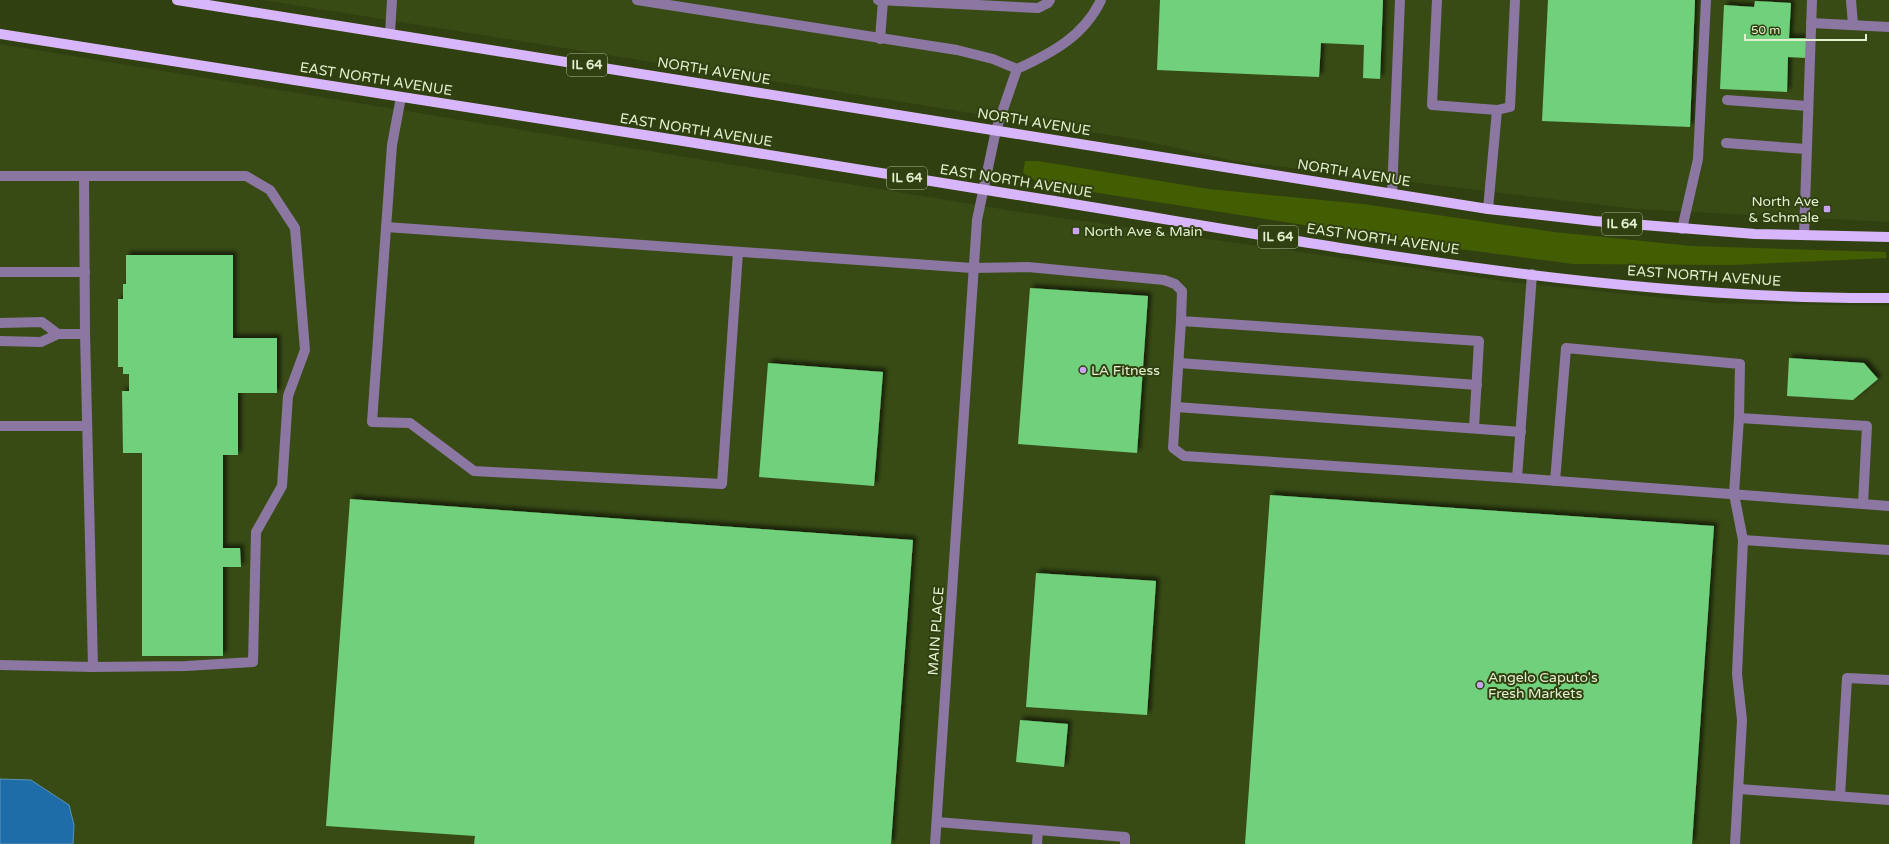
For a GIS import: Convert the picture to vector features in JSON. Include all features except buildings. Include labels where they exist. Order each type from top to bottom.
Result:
[{"type":"main road","name":"NORTH AVENUE","points":[[177,0],[1488,209],[1682,229],[1804,235],[1889,237]]},
{"type":"main road","name":"EAST NORTH AVENUE","points":[[0,34],[984,189],[1387,256],[1655,288],[1784,296],[1889,298]]},
{"type":"main road","points":[[1869,298],[1889,305]]},
{"type":"street","points":[[390,33],[392,0]]},
{"type":"street","points":[[637,0],[880,40],[957,50],[993,59],[1017,69],[1053,52],[1080,31],[1101,0]]},
{"type":"street","points":[[880,40],[881,0],[1038,8],[1048,3],[1050,0]]},
{"type":"street","points":[[1392,193],[1400,0]]},
{"type":"street","points":[[1437,0],[1432,105],[1497,110],[1510,107],[1515,0]]},
{"type":"street","points":[[1682,229],[1698,159],[1706,0]]},
{"type":"street","points":[[1804,235],[1807,106],[1812,0]]},
{"type":"street","points":[[1851,0],[1853,25]]},
{"type":"street","points":[[1811,23],[1889,27]]},
{"type":"street","name":"MAIN PLACE","points":[[935,844],[964,419],[972,268],[977,220],[996,130],[1017,69]]},
{"type":"street","points":[[401,97],[392,145],[372,422],[410,423],[474,471],[722,484],[738,252]]},
{"type":"street","points":[[1727,100],[1807,106]]},
{"type":"street","points":[[1488,209],[1497,110]]},
{"type":"street","points":[[1726,143],[1806,149]]},
{"type":"street","points":[[0,176],[246,176],[270,190],[295,228],[305,350],[288,396],[282,486],[256,532],[253,662],[186,666],[93,667],[0,665]]},
{"type":"street","points":[[84,176],[86,426],[93,667]]},
{"type":"street","points":[[386,227],[972,268],[1028,267],[1164,280],[1175,284],[1182,292],[1173,448],[1184,456],[1517,478],[1889,506]]},
{"type":"street","points":[[0,272],[85,272]]},
{"type":"street","points":[[1517,478],[1532,274]]},
{"type":"street","points":[[1181,321],[1479,341],[1474,428]]},
{"type":"street","points":[[0,323],[42,322],[58,334]]},
{"type":"street","points":[[0,341],[41,342],[58,334],[85,334]]},
{"type":"street","points":[[1555,481],[1566,348],[1740,364],[1739,418],[1734,494],[1743,540],[1737,667],[1742,720],[1735,844]]},
{"type":"street","points":[[1179,363],[1477,385]]},
{"type":"street","points":[[1176,407],[1520,432]]},
{"type":"street","points":[[1739,418],[1867,426],[1863,504]]},
{"type":"street","points":[[0,426],[86,426]]},
{"type":"street","points":[[1743,540],[1889,550]]},
{"type":"street","points":[[1840,796],[1847,678],[1889,680]]},
{"type":"street","points":[[1739,789],[1889,800]]},
{"type":"street","points":[[937,822],[1125,837],[1124,844]]},
{"type":"street","points":[[1037,844],[1038,830]]},
{"type":"shaded area","points":[[263,0],[1889,0],[1889,222],[1636,209],[1234,161],[1141,140]]},
{"type":"shaded area","points":[[0,44],[1019,212],[1518,283],[1714,303],[1889,306],[1889,844],[0,844]]},
{"type":"shaded area","points":[[1025,161],[1038,161],[1209,189],[1363,204],[1554,232],[1692,246],[1886,252],[1886,258],[1732,265],[1573,264],[1452,248],[1054,186],[1038,182],[1023,173]]},
{"type":"water","points":[[0,779],[31,780],[69,805],[74,825],[73,844],[0,844]]},
{"type":"place","name":"North Ave & Schmale","points":[[1827,209]]},
{"type":"place","name":"North Ave & Main","points":[[1076,231]]},
{"type":"place","name":"LA Fitness","points":[[1083,370]]},
{"type":"place","name":"Angelo Caputo's Fresh Markets","points":[[1480,685]]}]
